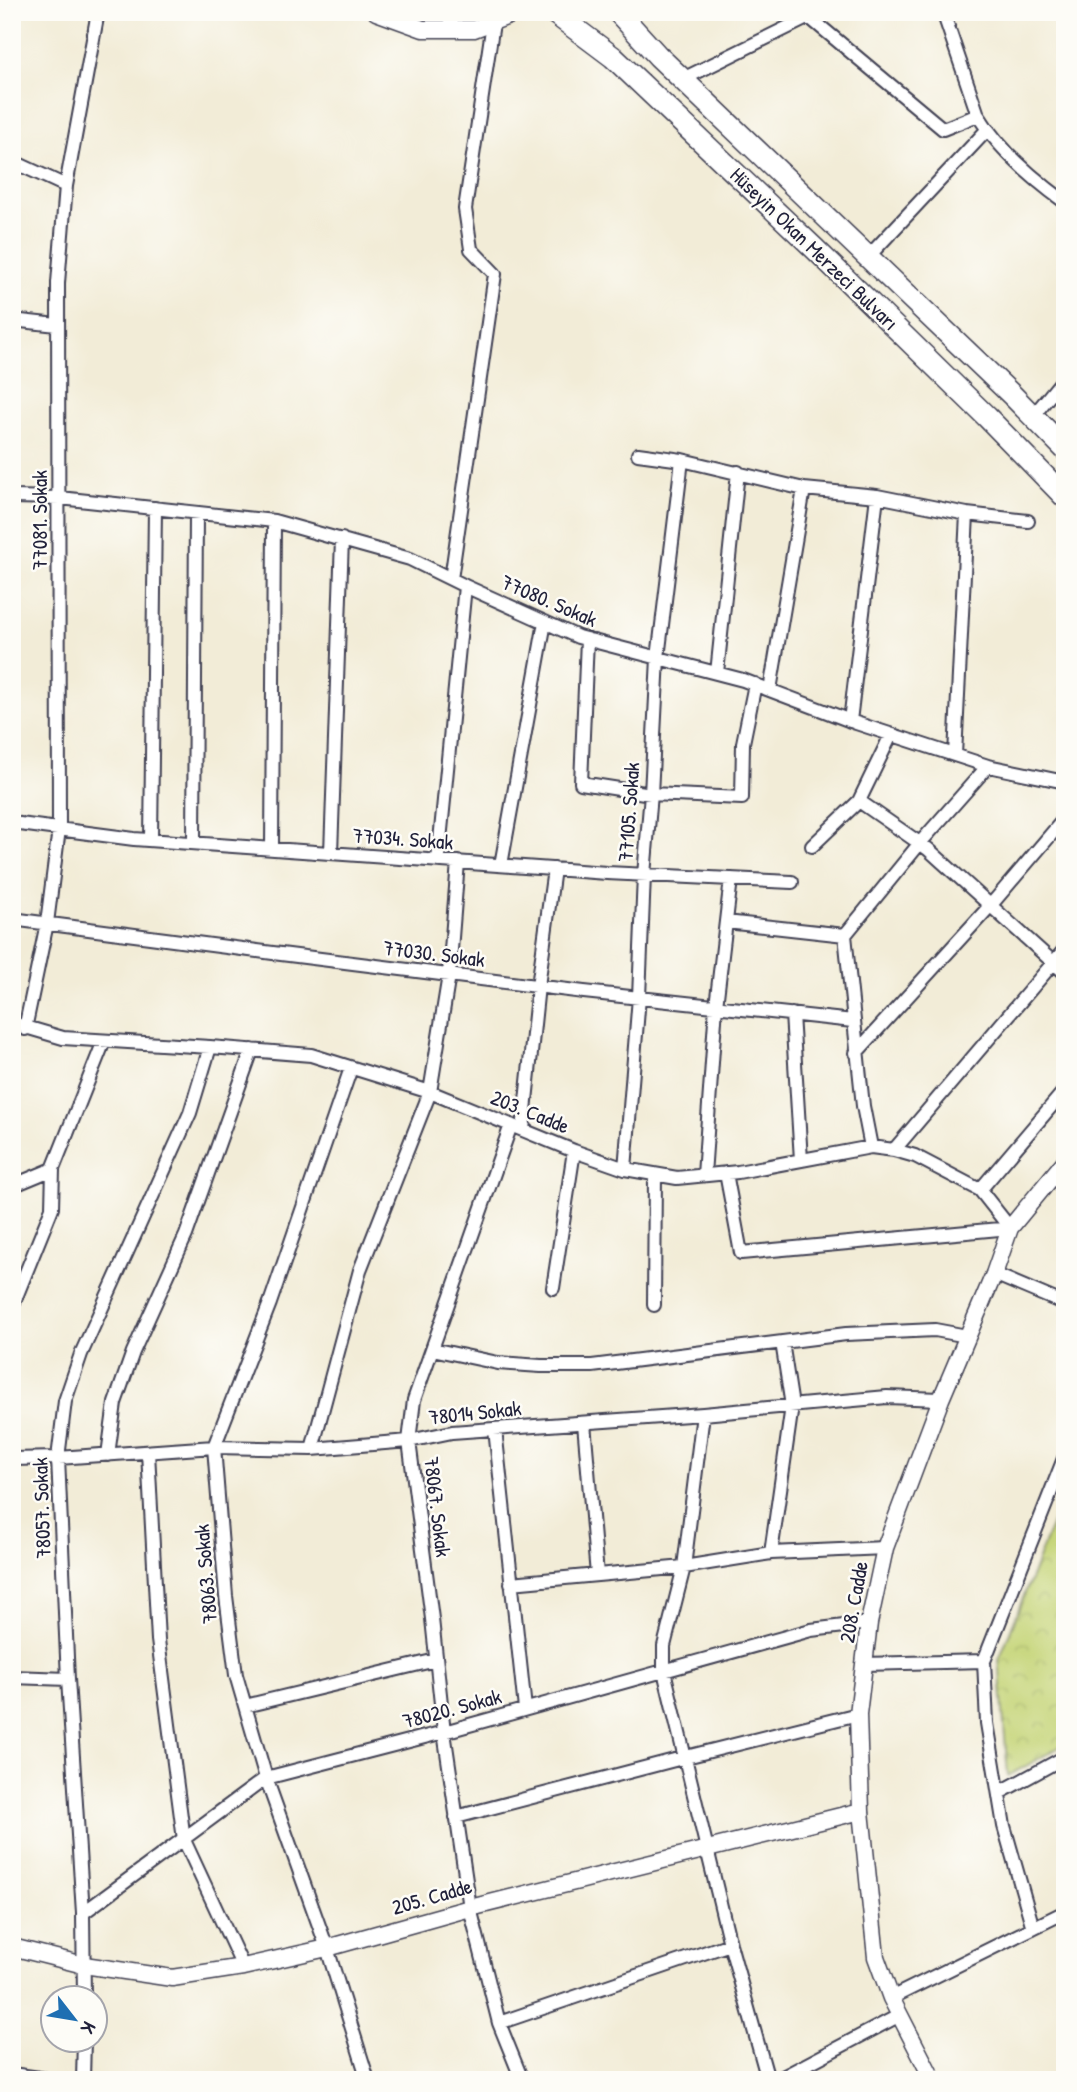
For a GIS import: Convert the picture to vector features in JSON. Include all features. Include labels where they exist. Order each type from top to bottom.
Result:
[{"type":"main road","name":"Hüseyin Okan Merzeci Bulvarı","points":[[553,12],[613,57],[843,276],[1065,496]]},
{"type":"main road","name":"Hüseyin Okan Merzeci Bulvarı","points":[[618,12],[659,56],[1065,449]]},
{"type":"street","name":"77081. Sokak","points":[[16,1027],[47,923],[59,829],[58,283],[66,186],[99,12]]},
{"type":"street","points":[[376,12],[423,29],[474,29],[519,12]]},
{"type":"street","points":[[943,12],[978,115],[987,130],[1034,179],[1065,202]]},
{"type":"street","points":[[683,79],[814,15],[943,129],[978,115]]},
{"type":"street","points":[[452,579],[495,274],[471,249],[464,209],[494,23]]},
{"type":"street","points":[[868,257],[987,130]]},
{"type":"street","points":[[12,162],[66,186]]},
{"type":"street","points":[[12,320],[57,325]]},
{"type":"street","points":[[1032,416],[1065,377]]},
{"type":"street","points":[[638,454],[682,460],[804,489],[877,496],[967,514],[1028,521]]},
{"type":"street","name":"77105. Sokak","points":[[625,1169],[639,998],[658,658],[682,460]]},
{"type":"street","points":[[717,673],[738,472]]},
{"type":"street","points":[[770,690],[804,489]]},
{"type":"street","points":[[850,721],[877,496]]},
{"type":"street","name":"77080. Sokak","points":[[12,498],[60,498],[274,521],[410,559],[587,639],[755,684],[850,721],[988,766],[1065,782]]},
{"type":"street","points":[[151,840],[156,509]]},
{"type":"street","points":[[194,843],[195,513]]},
{"type":"street","points":[[955,755],[967,514]]},
{"type":"street","points":[[272,849],[274,521]]},
{"type":"street","points":[[331,853],[342,540]]},
{"type":"street","points":[[438,861],[466,586]]},
{"type":"street","points":[[501,865],[545,622]]},
{"type":"street","points":[[587,639],[581,783],[651,794],[742,798],[743,743],[755,684]]},
{"type":"street","points":[[812,846],[859,801],[891,735]]},
{"type":"street","points":[[871,1147],[856,1053],[845,935],[920,843],[988,766]]},
{"type":"street","points":[[859,801],[920,843],[1065,973]]},
{"type":"street","points":[[856,1053],[990,906],[1065,818]]},
{"type":"street","name":"77034. Sokak","points":[[12,823],[151,840],[644,875],[792,882]]},
{"type":"street","points":[[312,1449],[360,1270],[430,1092],[449,975],[457,862]]},
{"type":"street","name":"78067. Sokak","points":[[522,2080],[499,2023],[470,1908],[444,1732],[410,1441],[414,1400],[517,1127],[554,869]]},
{"type":"street","points":[[704,1175],[716,1006],[731,879]]},
{"type":"street","name":"77030. Sokak","points":[[12,919],[538,986],[853,1021]]},
{"type":"street","points":[[726,922],[845,935]]},
{"type":"street","points":[[894,1150],[1065,949]]},
{"type":"street","points":[[792,1014],[801,1160]]},
{"type":"street","name":"203. Cadde","points":[[16,1027],[63,1038],[311,1055],[430,1092],[573,1151],[625,1169],[677,1178],[726,1173],[871,1147],[894,1150],[915,1156],[980,1190],[1010,1228]]},
{"type":"street","points":[[12,1307],[52,1208],[53,1169],[104,1041]]},
{"type":"street","name":"78057. Sokak","points":[[84,1983],[83,1913],[68,1679],[58,1458],[65,1401],[81,1354],[190,1112],[210,1046]]},
{"type":"street","points":[[108,1455],[115,1403],[133,1352],[186,1234],[252,1050]]},
{"type":"street","name":"78063. Sokak","points":[[351,1068],[270,1303],[215,1447],[226,1596],[236,1675],[265,1778],[327,1948],[367,2079]]},
{"type":"street","points":[[980,1190],[1065,1090]]},
{"type":"street","points":[[553,1288],[573,1151]]},
{"type":"street","name":"208. Cadde","points":[[933,2080],[891,1998],[876,1957],[861,1811],[859,1714],[869,1623],[885,1548],[1010,1228],[1065,1161]]},
{"type":"street","points":[[12,1186],[53,1169]]},
{"type":"street","points":[[726,1173],[741,1253],[1010,1228]]},
{"type":"street","points":[[654,1306],[655,1174]]},
{"type":"street","points":[[994,1274],[1065,1304]]},
{"type":"street","points":[[432,1349],[498,1363],[592,1366],[846,1334],[935,1330],[967,1336]]},
{"type":"street","points":[[771,1553],[792,1406],[782,1342]]},
{"type":"street","name":"78014 Sokak","points":[[12,1459],[215,1447],[312,1449],[410,1441],[452,1432],[703,1414],[887,1397],[941,1399]]},
{"type":"street","points":[[703,1414],[684,1567],[664,1646],[664,1671],[730,1944],[768,2080]]},
{"type":"street","points":[[584,1423],[597,1575]]},
{"type":"street","points":[[495,1429],[525,1709]]},
{"type":"street","points":[[148,1452],[158,1640],[184,1840],[243,1967]]},
{"type":"street","points":[[1033,1928],[1004,1826],[987,1723],[984,1661],[1064,1462]]},
{"type":"street","points":[[511,1583],[684,1567],[771,1553],[885,1548]]},
{"type":"street","name":"78020. Sokak","points":[[83,1913],[265,1778],[444,1732],[811,1630],[869,1623]]},
{"type":"street","points":[[245,1706],[436,1660]]},
{"type":"street","points":[[864,1664],[984,1661]]},
{"type":"street","points":[[12,1677],[68,1679]]},
{"type":"street","points":[[456,1817],[859,1714]]},
{"type":"street","points":[[999,1793],[1065,1757]]},
{"type":"street","name":"205. Cadde","points":[[12,1947],[84,1965],[172,1978],[243,1967],[327,1948],[707,1847],[861,1811]]},
{"type":"street","points":[[891,1998],[1065,1912]]},
{"type":"street","points":[[499,2023],[730,1944]]},
{"type":"street","points":[[777,2080],[900,2015]]},
{"type":"street","points":[[83,2080],[84,2054]]},
{"type":"street","points":[[17,2076],[53,2080]]},
{"type":"green space","points":[[1065,1490],[1065,1744],[1008,1776],[999,1660]]}]
